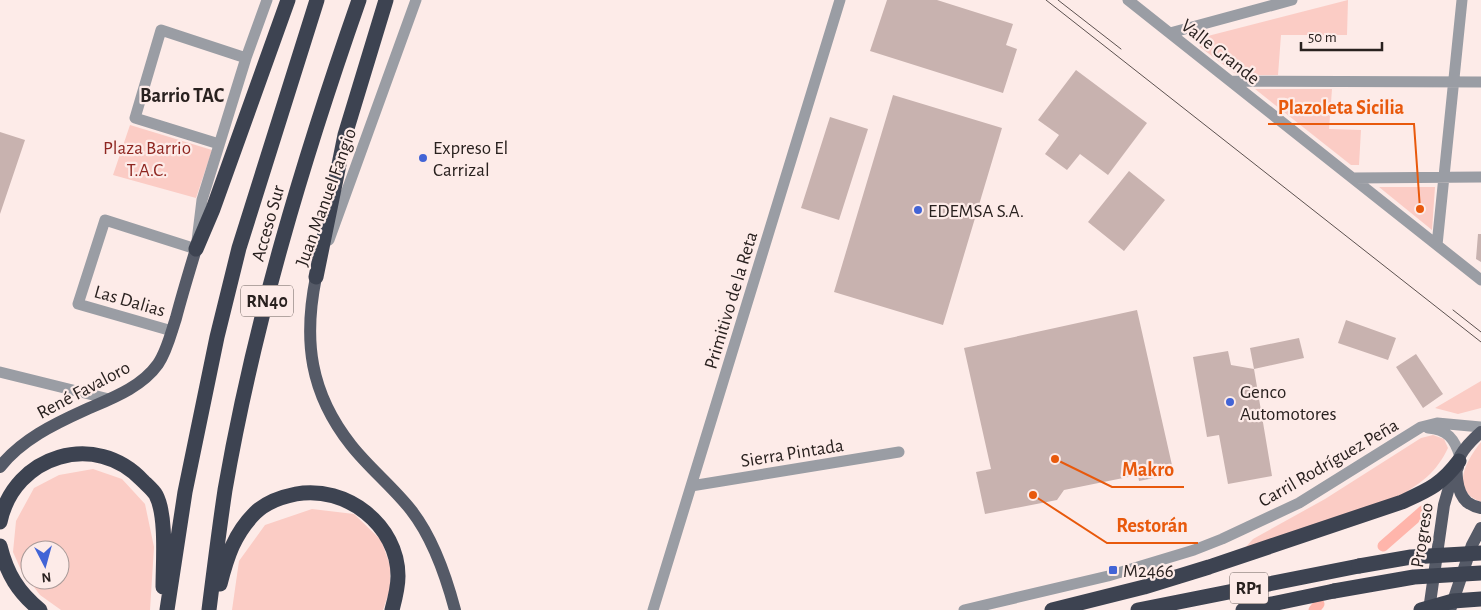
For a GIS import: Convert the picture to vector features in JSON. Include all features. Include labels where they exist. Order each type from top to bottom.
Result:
[{"type":"highway","points":[[196,249],[213,209],[288,0]]},
{"type":"highway","name":"Acceso Sur","points":[[167,610],[185,492],[217,337],[239,248],[317,0]]},
{"type":"highway","name":"Acceso Sur","points":[[209,610],[218,534],[234,443],[279,250],[310,144],[359,0]]},
{"type":"highway","points":[[316,277],[345,134],[386,0]]},
{"type":"highway","points":[[0,522],[3,509],[17,483],[40,465],[55,458],[77,454],[100,455],[122,464],[137,475],[156,495],[160,509],[163,539],[163,610]]},
{"type":"highway","points":[[1052,610],[1144,587],[1209,567],[1402,502],[1430,490],[1442,481],[1459,462]]},
{"type":"highway","points":[[214,610],[229,551],[240,530],[256,512],[279,498],[302,493],[319,493],[341,498],[355,504],[378,524],[388,538],[395,556],[398,575],[397,593],[392,610]]},
{"type":"highway","points":[[0,546],[12,581],[29,601],[40,610]]},
{"type":"highway","name":"RP1","points":[[1138,610],[1386,561],[1481,552]]},
{"type":"highway","name":"RP1","points":[[1243,610],[1406,578],[1481,573]]},
{"type":"highway","points":[[1427,609],[1481,599]]},
{"type":"main road","name":"René Favaloro","points":[[0,467],[19,448],[34,437],[140,382],[158,364],[172,331],[196,249]]},
{"type":"main road","name":"Juan Manuel Fangio","points":[[316,277],[311,301],[310,349],[314,374],[326,407],[352,446],[412,510],[436,554],[455,610]]},
{"type":"main road","name":"Progreso","points":[[1427,609],[1448,491],[1459,462],[1471,442],[1481,432]]},
{"type":"main road","points":[[1459,462],[1458,481],[1462,496],[1468,503],[1481,508]]},
{"type":"main road","points":[[1452,605],[1472,545],[1481,528]]},
{"type":"street","points":[[196,249],[202,200],[246,58],[267,0]]},
{"type":"street","name":"Juan Manuel Fangio","points":[[316,277],[416,0]]},
{"type":"street","name":"Primitivo de la Reta","points":[[652,610],[840,0]]},
{"type":"street","name":"Valle Grande","points":[[1128,0],[1481,280]]},
{"type":"street","points":[[1170,33],[1292,0]]},
{"type":"street","points":[[1438,245],[1462,0]]},
{"type":"street","points":[[219,144],[136,118],[161,30],[246,58]]},
{"type":"street","points":[[1232,81],[1481,82]]},
{"type":"street","points":[[1353,178],[1481,177]]},
{"type":"street","name":"Las Dalias","points":[[172,331],[78,304],[105,220],[196,249]]},
{"type":"street","points":[[0,372],[109,399]]},
{"type":"street","name":"Carril Rodríguez Peña","points":[[964,610],[1108,576],[1194,550],[1299,503],[1421,427],[1437,423],[1481,427]]},
{"type":"street","name":"Carril Rodríguez Peña","points":[[1421,427],[1433,428],[1448,433],[1455,441],[1459,462]]},
{"type":"street","name":"Sierra Pintada","points":[[691,486],[900,452]]},
{"type":"green space","points":[[1348,0],[1347,35],[1281,35],[1278,75],[1237,75],[1200,47],[1197,42],[1200,38]]},
{"type":"green space","points":[[1255,89],[1332,89],[1329,129],[1361,130],[1359,165],[1351,165]]},
{"type":"green space","name":"Plaza Barrio T.A.C.","points":[[130,125],[212,150],[196,198],[113,175]]},
{"type":"green space","points":[[1379,187],[1435,187],[1432,230]]},
{"type":"green space","points":[[1481,381],[1481,408],[1458,414],[1435,408]]},
{"type":"green space","points":[[1433,435],[1444,439],[1448,448],[1439,464],[1428,476],[1400,496],[1244,549],[1253,539],[1325,499],[1421,438]]},
{"type":"green space","points":[[1481,442],[1481,502],[1471,497],[1465,490],[1463,475],[1470,458]]},
{"type":"green space","points":[[93,469],[122,479],[145,504],[154,547],[150,610],[61,610],[40,595],[36,590],[70,590],[70,540],[20,540],[20,568],[13,552],[16,521],[34,488],[59,475]]},
{"type":"green space","points":[[312,509],[354,514],[381,540],[390,565],[390,589],[383,610],[232,610],[239,561],[265,525]]},
{"type":"building","points":[[887,0],[937,0],[1013,24],[1006,45],[1017,49],[1003,93],[870,51]]},
{"type":"building","points":[[1076,70],[1147,123],[1108,175],[1080,154],[1067,170],[1045,154],[1059,135],[1038,120]]},
{"type":"building","name":"EDEMSA S.A.","points":[[893,95],[1002,128],[943,325],[834,292]]},
{"type":"building","points":[[830,117],[868,129],[839,220],[801,208]]},
{"type":"building","points":[[0,132],[25,140],[0,214]]},
{"type":"building","points":[[1129,171],[1165,200],[1124,251],[1088,222]]},
{"type":"building","points":[[1478,234],[1481,234],[1481,262],[1476,259]]},
{"type":"building","points":[[1137,310],[1174,474],[1139,481],[1138,475],[1064,490],[1057,500],[985,514],[976,472],[991,469],[964,348]]},
{"type":"building","points":[[1346,320],[1396,338],[1388,360],[1338,343]]},
{"type":"building","points":[[1299,338],[1304,358],[1254,369],[1250,348]]},
{"type":"building","name":"Genco Automotores","points":[[1228,351],[1231,365],[1254,369],[1272,476],[1228,484],[1219,435],[1207,437],[1193,357]]},
{"type":"building","points":[[1416,354],[1443,394],[1423,408],[1396,367]]},
{"type":"waterway","points":[[1383,546],[1423,511]]},
{"type":"waterway","points":[[1314,610],[1319,604]]},
{"type":"tram line","points":[[1046,0],[1481,342]]},
{"type":"tram line","points":[[1058,0],[1121,49]]},
{"type":"tram line","points":[[1453,310],[1481,332]]},
{"type":"place","name":"Expreso El Carrizal","points":[[423,158]]},
{"type":"place","name":"Plazoleta Sicilia","points":[[1420,209]]},
{"type":"place","name":"EDEMSA S.A.","points":[[918,210]]},
{"type":"place","name":"Genco Automotores","points":[[1230,402]]},
{"type":"place","name":"Makro","points":[[1055,459]]},
{"type":"place","name":"Restorán","points":[[1033,495]]},
{"type":"place","name":"M2466","points":[[1113,570]]},
{"type":"district","name":"Barrio TAC","points":[[182,95]]}]
